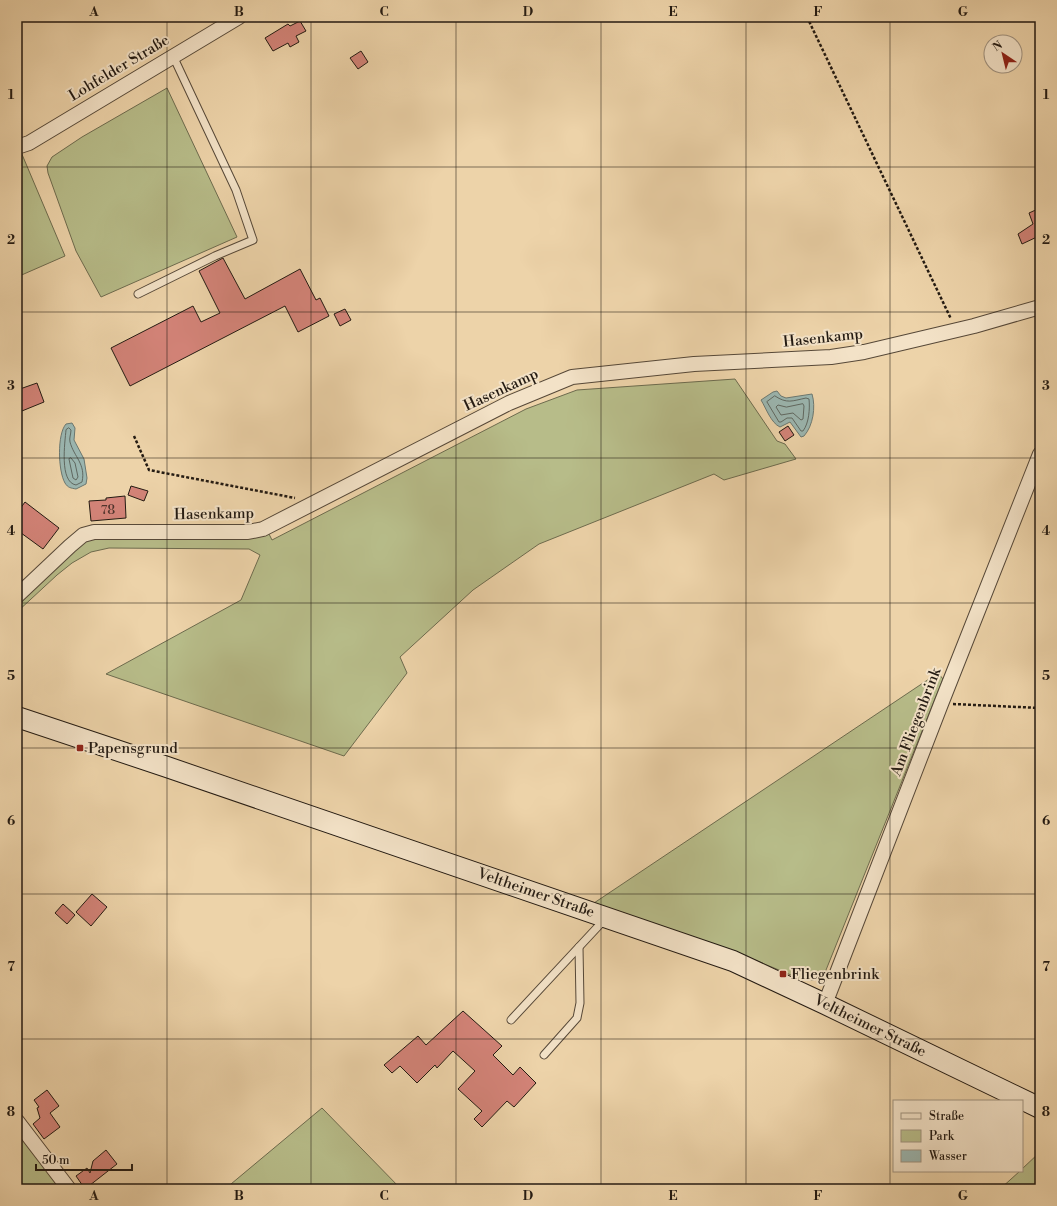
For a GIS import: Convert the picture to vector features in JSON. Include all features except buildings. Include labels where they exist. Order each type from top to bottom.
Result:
[{"type":"main road","name":"Veltheimer Straße","points":[[17,717],[607,917],[733,962],[825,1004],[1040,1108]]},
{"type":"street","name":"Lohfelder Straße","points":[[17,148],[29,143],[239,17]]},
{"type":"street","name":"Hasenkamp","points":[[17,596],[83,535],[94,532],[248,532],[269,527],[509,403],[572,377],[694,364],[831,357],[864,352],[974,326],[1040,306]]},
{"type":"street","name":"Am Fliegenbrink","points":[[825,1004],[1040,454]]},
{"type":"street","points":[[17,1121],[69,1189]]},
{"type":"lane","points":[[138,294],[215,256],[253,240],[236,190],[173,56]]},
{"type":"lane","points":[[512,1020],[607,917]]},
{"type":"lane","points":[[544,1055],[577,1018],[580,1003],[579,947]]},
{"type":"path","points":[[807,17],[948,314],[958,330]]},
{"type":"path","points":[[134,436],[149,470],[304,500],[311,506]]},
{"type":"path","points":[[941,704],[1040,708]]},
{"type":"green space","points":[[167,88],[237,237],[101,297],[76,251],[48,173],[47,166],[52,157],[82,137]]},
{"type":"green space","points":[[21,152],[65,256],[17,277],[17,153]]},
{"type":"green space","points":[[735,379],[777,441],[785,444],[796,459],[724,480],[714,474],[539,544],[473,590],[400,657],[407,673],[344,756],[106,674],[241,600],[260,555],[249,549],[109,548],[91,552],[72,563],[57,575],[17,612],[17,602],[85,539],[268,532],[272,540],[526,409],[577,390]]},
{"type":"green space","points":[[938,673],[943,679],[824,975],[815,980],[803,980],[738,953],[594,903]]},
{"type":"green space","points":[[322,1108],[401,1189],[225,1189]]},
{"type":"green space","points":[[17,1128],[64,1189],[17,1189]]},
{"type":"green space","points":[[1040,1152],[1040,1189],[1000,1189],[1019,1172],[1023,1172],[1023,1168]]},
{"type":"water","points":[[777,391],[781,396],[786,398],[812,394],[814,410],[812,422],[804,436],[801,437],[790,422],[780,427],[769,415],[761,400]]},
{"type":"water","points":[[72,423],[75,428],[74,440],[84,459],[87,478],[86,484],[76,489],[68,487],[65,483],[60,462],[60,444],[63,429],[66,424]]},
{"type":"place","name":"Papensgrund","points":[[80,748]]},
{"type":"place","name":"Fliegenbrink","points":[[783,974]]}]
